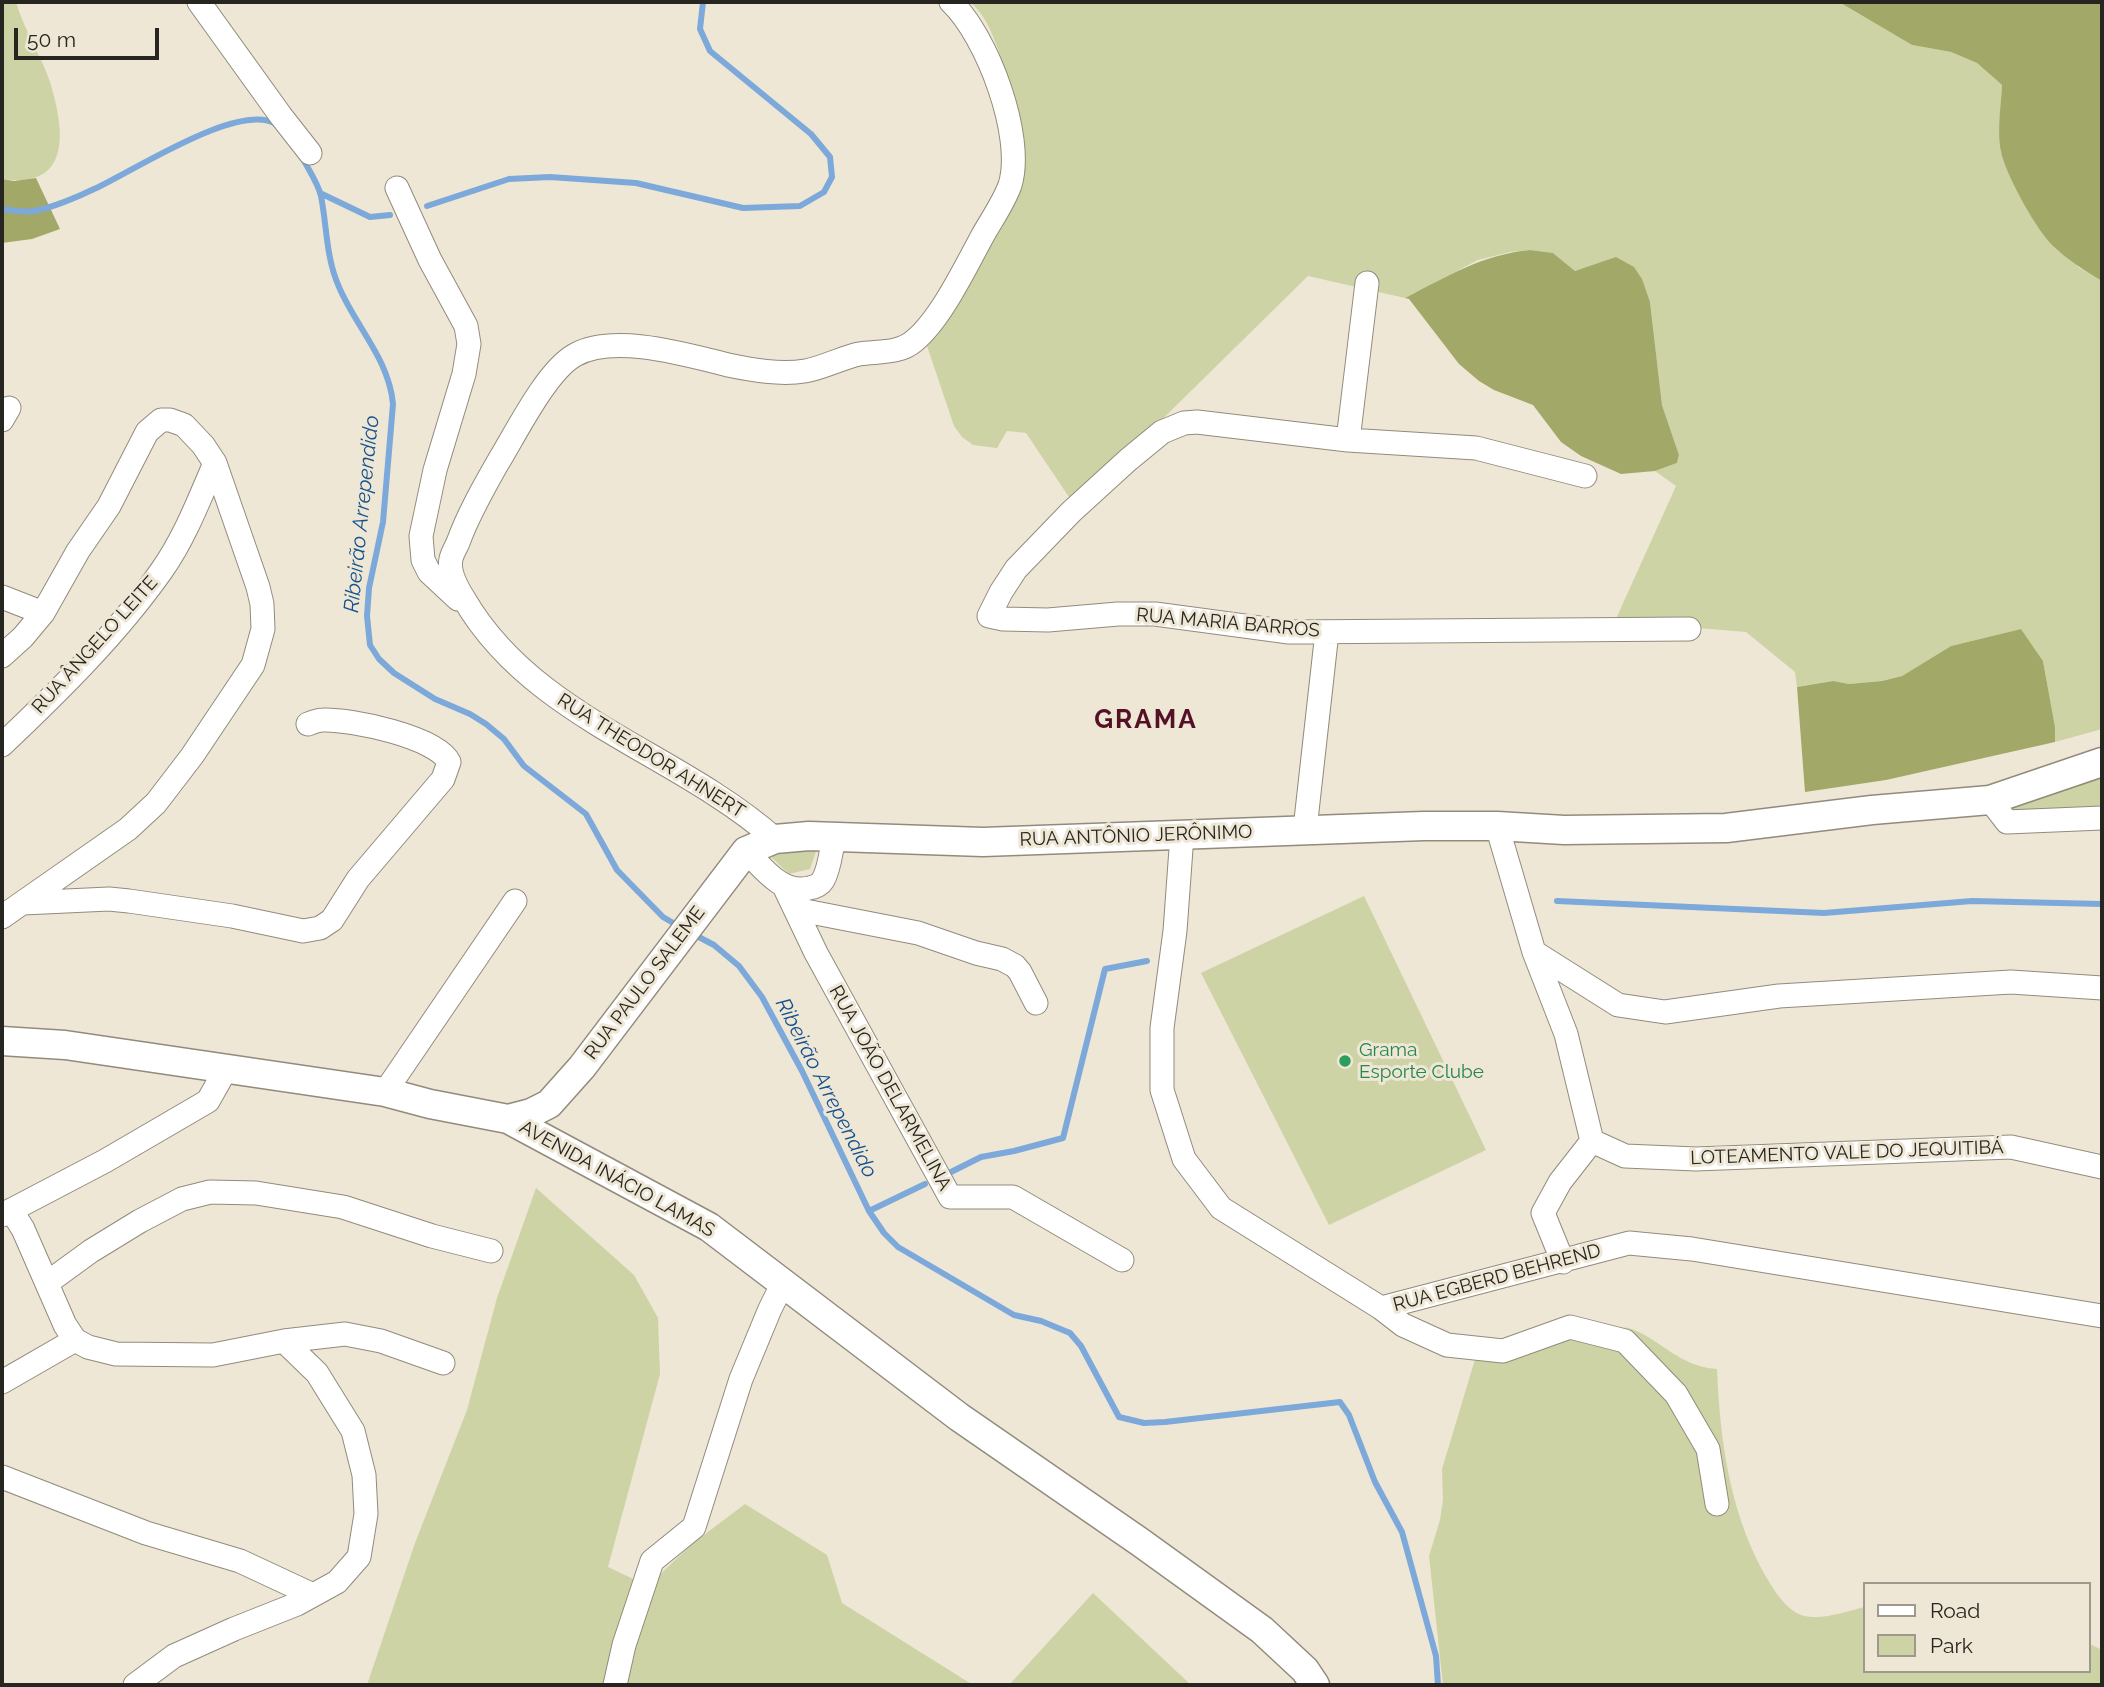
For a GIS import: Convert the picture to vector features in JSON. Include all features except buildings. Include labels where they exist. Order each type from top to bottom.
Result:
[{"type":"main road","name":"RUA ANTÔNIO JERÔNIMO","points":[[775,839],[809,835],[983,842],[1304,829],[1497,826],[1564,830],[1726,828],[1872,810],[1990,800],[2102,762]]},
{"type":"main road","name":"RUA PAULO SALEME","points":[[508,1119],[550,1104],[582,1067],[746,851],[775,839]]},
{"type":"main road","name":"AVENIDA INÁCIO LAMAS","points":[[2,1041],[65,1045],[385,1091],[430,1104],[508,1119],[709,1227],[959,1417],[1262,1630],[1305,1670],[1315,1685]]},
{"type":"street","points":[[199,2],[310,153]]},
{"type":"street","name":"RUA THEODOR AHNERT","points":[[775,839],[728,802],[558,699],[518,665],[467,605],[452,574],[451,559],[469,515],[534,402],[552,377],[575,355],[594,348],[641,348],[681,353],[731,366],[776,373],[806,371],[859,354],[884,352],[905,346],[915,341],[924,331],[954,287],[1007,191],[1014,156],[1004,100],[976,35],[965,15],[951,2]]},
{"type":"street","points":[[397,188],[430,260],[466,326],[469,344],[464,374],[435,470],[421,536],[423,560],[429,572],[446,590],[467,605]]},
{"type":"street","points":[[1348,440],[1367,283]]},
{"type":"street","points":[[2,656],[43,613],[78,551],[109,506],[147,432],[161,420],[178,422],[209,454],[262,604],[263,629],[257,655],[192,756],[147,813],[128,830],[2,917]]},
{"type":"street","name":"RUA MARIA BARROS","points":[[1585,476],[1476,448],[1348,440],[1197,422],[1173,426],[1128,460],[1071,512],[1016,569],[989,616],[1048,620],[1155,614],[1289,632],[1689,629]]},
{"type":"street","name":"RUA ÂNGELO LEITE","points":[[2,745],[92,653],[163,569],[188,526],[209,454]]},
{"type":"street","points":[[2,597],[43,613]]},
{"type":"street","points":[[1304,829],[1327,632]]},
{"type":"street","points":[[23,903],[109,899],[206,911],[303,931],[327,925],[341,908],[358,879],[443,779],[449,762],[444,753],[390,730],[338,721],[321,720],[307,724]]},
{"type":"street","points":[[1990,800],[2007,822],[2102,818]]},
{"type":"street","points":[[1497,826],[1534,952],[1566,1034],[1592,1141],[1560,1182],[1543,1213],[1563,1262]]},
{"type":"street","name":"RUA EGBERD BEHREND","points":[[1182,835],[1175,931],[1162,1028],[1161,1090],[1184,1159],[1221,1208],[1381,1308],[1629,1243],[1692,1249],[2102,1316]]},
{"type":"street","points":[[746,851],[775,880],[799,890],[818,886],[826,872],[834,837]]},
{"type":"street","name":"RUA JOÃO DELARMELINA","points":[[785,886],[816,953],[950,1197],[1013,1197],[1122,1260]]},
{"type":"street","points":[[385,1091],[515,901]]},
{"type":"street","points":[[795,909],[918,933],[1002,959],[1020,972],[1036,1003]]},
{"type":"street","points":[[1534,952],[1618,1005],[1665,1013],[1779,996],[2011,982],[2102,988]]},
{"type":"street","points":[[226,1069],[208,1101],[105,1160],[6,1212],[23,1229],[65,1325],[75,1340],[88,1348],[116,1353],[213,1354],[345,1334],[381,1341],[443,1363]]},
{"type":"street","name":"LOTEAMENTO VALE DO JEQUITIBÁ","points":[[1592,1141],[1625,1156],[1696,1159],[2011,1147],[2102,1167]]},
{"type":"street","points":[[47,1283],[90,1251],[140,1221],[182,1199],[210,1192],[256,1193],[343,1207],[432,1236],[491,1251]]},
{"type":"street","points":[[615,1685],[624,1644],[652,1561],[694,1527],[741,1380],[783,1283]]},
{"type":"street","points":[[1381,1308],[1403,1325],[1447,1345],[1503,1351],[1570,1327],[1625,1341],[1676,1394],[1708,1449],[1717,1504]]},
{"type":"street","points":[[2,1382],[75,1340]]},
{"type":"street","points":[[135,1685],[174,1656],[337,1582],[359,1557],[366,1514],[364,1475],[353,1431],[317,1373],[285,1341]]},
{"type":"street","points":[[2,1477],[146,1533],[240,1561],[313,1595]]},
{"type":"green space","points":[[2,2],[16,2],[50,82],[59,119],[58,153],[52,166],[41,175],[25,180],[2,179]]},
{"type":"green space","points":[[970,2],[1839,2],[1912,45],[1951,52],[1977,63],[2002,85],[1999,131],[2078,267],[2102,281],[2102,729],[2055,742],[2055,727],[2043,661],[2021,629],[1951,646],[1902,676],[1882,681],[1849,684],[1832,681],[1797,687],[1795,672],[1746,632],[1615,621],[1676,486],[1655,471],[1677,463],[1679,455],[1662,405],[1650,302],[1617,258],[1575,271],[1553,253],[1530,250],[1510,252],[1478,260],[1405,298],[1308,276],[1076,504],[1026,433],[1007,431],[997,448],[973,445],[962,437],[954,426],[924,337],[1022,162],[1006,76],[999,53],[982,15]]},
{"type":"green space","points":[[1839,2],[2102,2],[2102,281],[2053,246],[2017,191],[2000,147],[2002,85],[1977,63],[1951,52],[1912,45]]},
{"type":"green space","points":[[36,178],[60,229],[32,239],[2,243],[2,179],[14,181]]},
{"type":"green space","points":[[1530,250],[1553,253],[1575,271],[1616,257],[1634,267],[1642,279],[1650,302],[1662,405],[1679,455],[1677,463],[1655,471],[1621,474],[1581,456],[1561,442],[1533,405],[1494,390],[1459,364],[1409,299],[1405,298],[1480,262]]},
{"type":"green space","points":[[2021,629],[2043,661],[2055,727],[2055,742],[1886,780],[1805,792],[1797,687],[1833,681],[1849,684],[1882,681],[1902,676],[1951,646]]},
{"type":"green space","points":[[2102,773],[2102,808],[1977,813]]},
{"type":"green space","points":[[817,849],[810,869],[789,874],[769,855]]},
{"type":"green space","name":"Grama Esporte Clube","points":[[1364,896],[1486,1150],[1329,1225],[1201,973]]},
{"type":"green space","points":[[536,1188],[634,1275],[658,1318],[660,1374],[608,1567],[648,1586],[692,1544],[745,1504],[827,1555],[842,1603],[973,1685],[367,1685],[415,1543],[467,1410],[497,1298]]},
{"type":"green space","points":[[1609,1327],[1623,1327],[1643,1334],[1692,1363],[1717,1369],[1721,1425],[1730,1481],[1746,1535],[1757,1560],[1780,1598],[1801,1615],[1824,1616],[1862,1608],[1862,1673],[2090,1673],[2090,1644],[2102,1650],[2102,1685],[1443,1685],[1429,1556],[1443,1500],[1442,1469],[1476,1356]]},
{"type":"green space","points":[[1093,1593],[1191,1685],[1009,1685]]},
{"type":"waterway","points":[[427,206],[509,179],[550,177],[636,183],[743,208],[800,206],[824,192],[832,177],[830,157],[811,134],[710,51],[700,29],[703,2]]},
{"type":"waterway","name":"Ribeirão Arrependido","points":[[2,209],[30,212],[64,202],[185,142],[237,122],[259,119],[276,124]]},
{"type":"waterway","name":"Ribeirão Arrependido","points":[[302,157],[321,196],[329,254],[335,276],[346,302],[379,358],[393,404],[383,522],[369,588],[367,616],[370,645],[379,659],[394,673],[435,699],[470,714],[504,739],[524,766],[586,814],[617,870],[663,917],[680,927]]},
{"type":"waterway","points":[[320,193],[370,217],[390,215]]},
{"type":"waterway","points":[[1557,901],[1824,913],[1972,901],[2102,904]]},
{"type":"waterway","name":"Ribeirão Arrependido","points":[[693,934],[714,945],[739,966],[762,997],[802,1071],[869,1211],[884,1233],[898,1247],[1014,1315],[1041,1321],[1070,1333],[1081,1346],[1119,1417],[1144,1423],[1165,1422],[1340,1402],[1349,1415],[1375,1482],[1402,1532],[1436,1656],[1438,1685]]},
{"type":"waterway","points":[[947,1174],[981,1157],[1063,1138],[1105,969],[1147,961]]},
{"type":"waterway","points":[[869,1211],[925,1184]]},
{"type":"place","name":"Grama Esporte Clube","points":[[1345,1061]]},
{"type":"district","name":"GRAMA","points":[[1146,720]]}]
